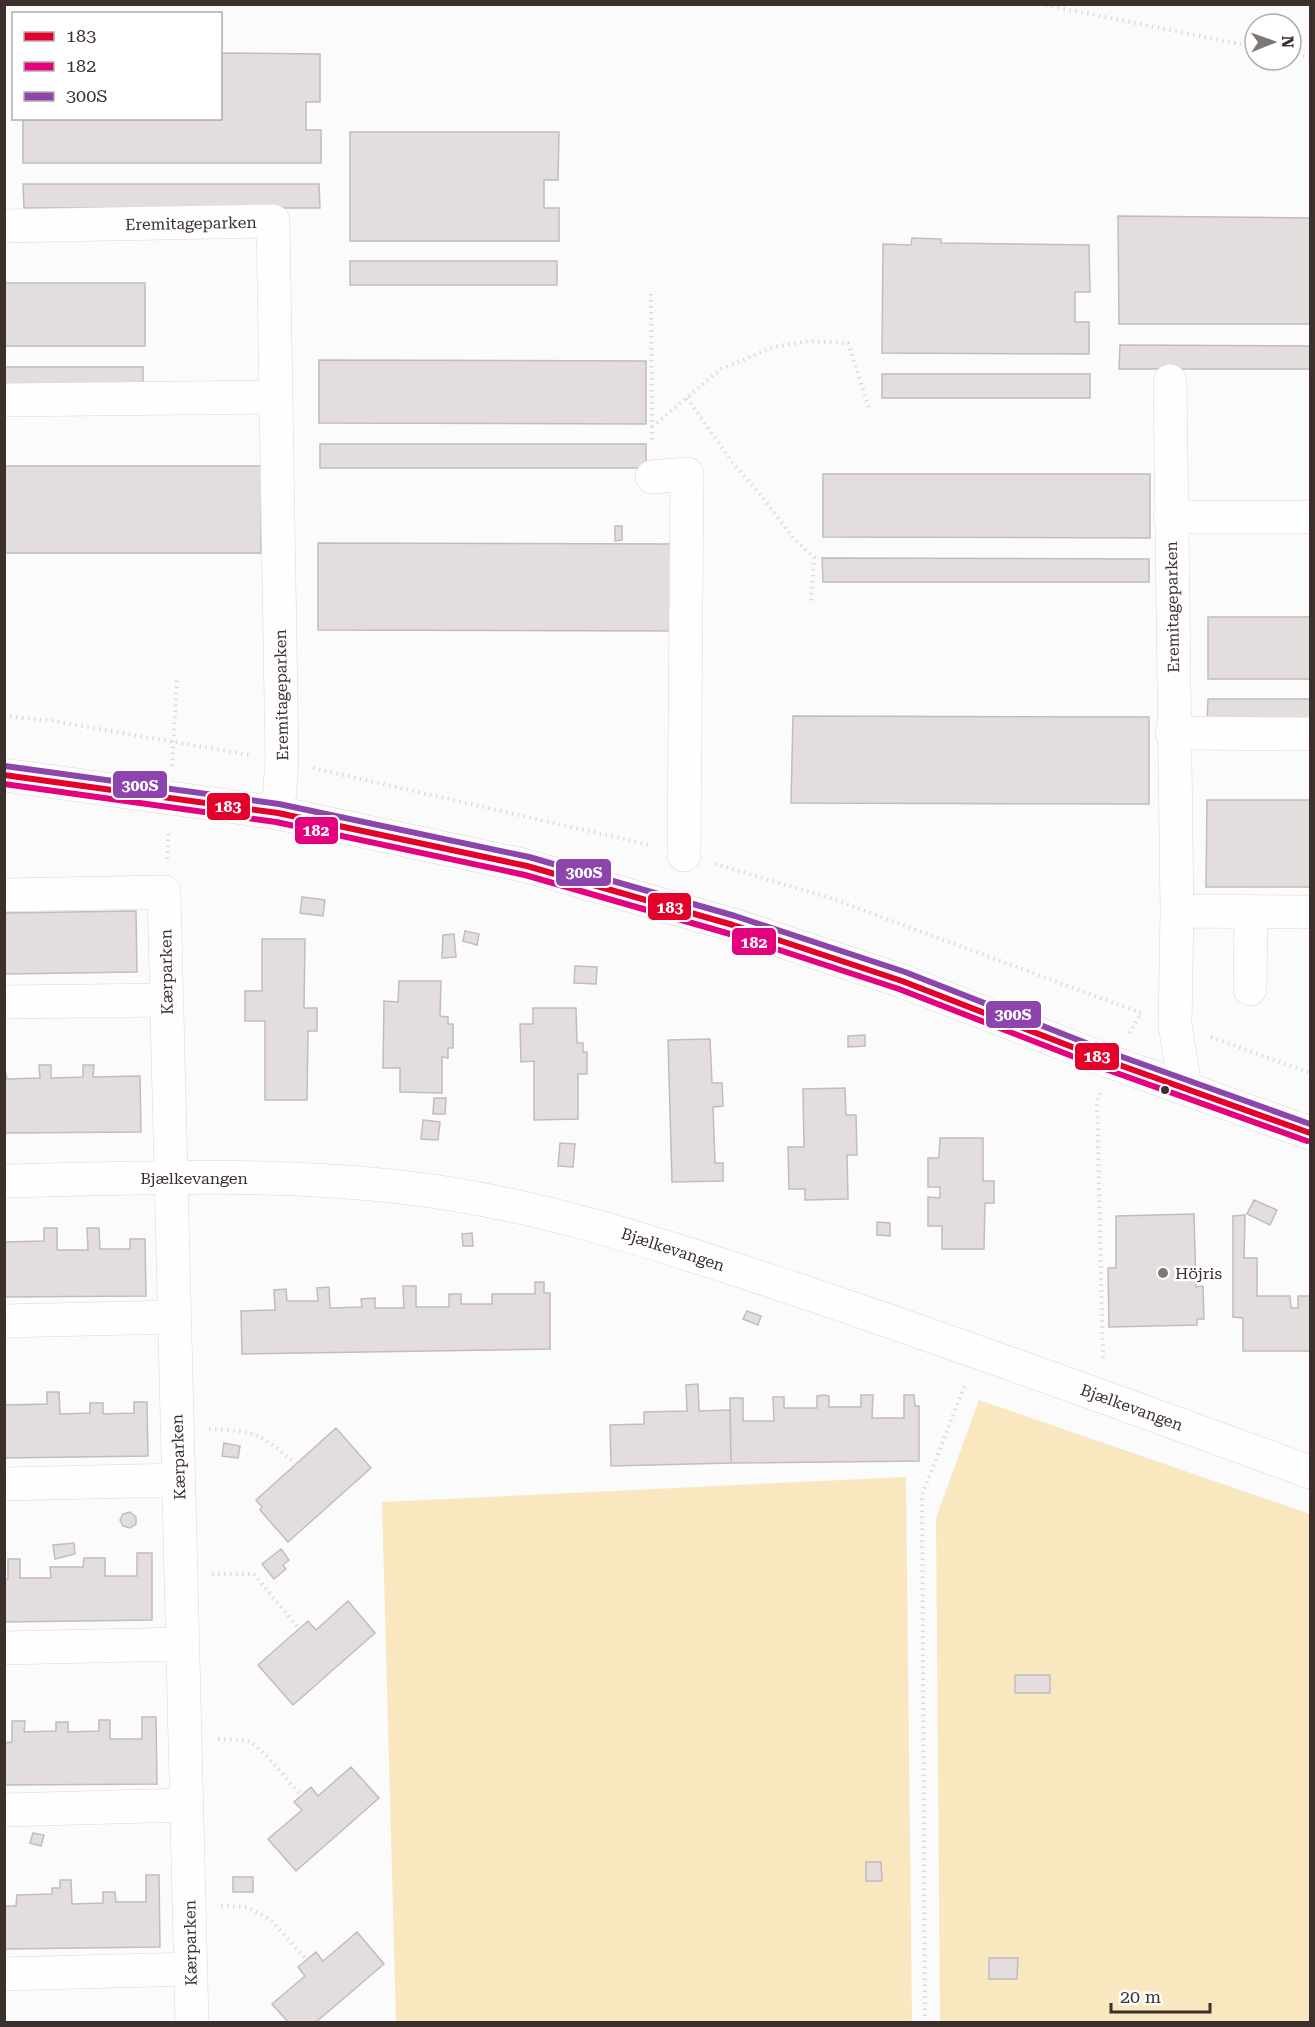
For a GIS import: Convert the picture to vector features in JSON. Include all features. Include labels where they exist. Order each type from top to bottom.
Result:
[{"type":"street","name":"Eremitageparken","points":[[4,226],[273,221],[282,761],[278,813]]},
{"type":"street","name":"Eremitageparken","points":[[1170,381],[1172,733],[1177,911],[1175,1025],[1185,1087]]},
{"type":"street","points":[[4,399],[276,397]]},
{"type":"street","points":[[652,477],[687,474],[684,855]]},
{"type":"street","name":"Eremitageparken","points":[[1170,517],[1311,517]]},
{"type":"street","points":[[1172,733],[1311,734]]},
{"type":"street","points":[[4,775],[278,813],[527,866],[733,925],[902,981],[1111,1062],[1311,1133]]},
{"type":"street","name":"Kærparken","points":[[4,895],[164,892],[192,2022]]},
{"type":"street","points":[[1177,911],[1311,912]]},
{"type":"street","points":[[1251,912],[1251,989]]},
{"type":"street","points":[[4,1002],[167,1000]]},
{"type":"street","name":"Bjælkevangen","points":[[4,1181],[291,1178],[371,1184],[498,1203],[629,1234],[979,1351],[1311,1472]]},
{"type":"street","points":[[4,1322],[174,1317]]},
{"type":"street","points":[[4,1484],[179,1480]]},
{"type":"street","points":[[4,1648],[183,1644]]},
{"type":"street","points":[[4,1810],[187,1805]]},
{"type":"street","points":[[4,1974],[191,1970]]},
{"type":"path","points":[[1040,4],[1243,45]]},
{"type":"path","points":[[651,294],[652,477]]},
{"type":"path","points":[[652,427],[721,369],[774,347],[809,341],[848,343],[870,411]]},
{"type":"path","points":[[687,398],[732,462],[795,540],[814,557],[811,602]]},
{"type":"path","points":[[1104,1396],[1097,1101],[1111,1062],[1141,1013]]},
{"type":"path","points":[[925,2022],[922,1495],[979,1351]]},
{"type":"path","points":[[178,1429],[236,1430],[265,1437],[296,1464]]},
{"type":"path","points":[[181,1576],[254,1574],[299,1629]]},
{"type":"path","points":[[185,1737],[250,1741],[268,1756],[301,1796]]},
{"type":"path","points":[[189,1906],[247,1907],[271,1920],[307,1960]]},
{"type":"shaded area","points":[[979,1400],[1310,1514],[1310,2022],[940,2022],[936,1518]]},
{"type":"shaded area","points":[[906,1477],[912,2022],[396,2022],[382,1502]]},
{"type":"building","points":[[222,53],[320,54],[320,102],[306,102],[306,130],[321,130],[321,163],[23,163],[23,120],[222,120]]},
{"type":"building","points":[[350,132],[559,132],[558,180],[544,180],[544,208],[559,208],[559,241],[350,241]]},
{"type":"building","points":[[23,184],[319,184],[320,208],[24,208]]},
{"type":"building","points":[[1118,216],[1310,218],[1310,324],[1119,324]]},
{"type":"building","points":[[912,238],[941,239],[941,243],[1089,245],[1090,292],[1075,292],[1075,322],[1089,322],[1089,354],[882,353],[883,244],[911,245]]},
{"type":"building","points":[[350,261],[557,261],[557,285],[350,285]]},
{"type":"building","points":[[4,283],[145,283],[145,346],[4,346]]},
{"type":"building","points":[[1120,345],[1310,346],[1310,369],[1119,369]]},
{"type":"building","points":[[319,360],[646,361],[646,424],[319,423]]},
{"type":"building","points":[[4,367],[143,367],[143,390],[4,390]]},
{"type":"building","points":[[882,374],[1090,374],[1090,398],[882,398]]},
{"type":"building","points":[[320,444],[646,444],[646,468],[320,468]]},
{"type":"building","points":[[4,466],[262,466],[261,553],[4,553]]},
{"type":"building","points":[[823,474],[1150,474],[1150,538],[823,537]]},
{"type":"building","points":[[615,526],[622,526],[622,540],[615,541]]},
{"type":"building","points":[[318,543],[674,544],[675,631],[318,630]]},
{"type":"building","points":[[822,558],[1149,559],[1149,582],[823,582]]},
{"type":"building","points":[[1208,617],[1310,617],[1310,679],[1208,679]]},
{"type":"building","points":[[1208,699],[1310,699],[1310,723],[1207,723]]},
{"type":"building","points":[[793,716],[1149,717],[1149,804],[791,803]]},
{"type":"building","points":[[1207,800],[1310,800],[1310,887],[1206,887]]},
{"type":"building","points":[[302,897],[325,900],[323,916],[300,913]]},
{"type":"building","points":[[136,911],[137,972],[4,974],[4,913]]},
{"type":"building","points":[[465,931],[479,934],[477,945],[463,941]]},
{"type":"building","points":[[454,934],[456,957],[442,958],[443,935]]},
{"type":"building","points":[[262,939],[305,939],[304,1008],[317,1008],[317,1031],[308,1031],[307,1100],[265,1100],[265,1021],[245,1021],[245,991],[262,991]]},
{"type":"building","points":[[575,966],[597,967],[596,984],[574,983]]},
{"type":"building","points":[[399,981],[441,981],[440,1016],[448,1017],[448,1024],[453,1024],[453,1048],[448,1048],[448,1058],[442,1057],[442,1093],[400,1092],[400,1068],[383,1068],[384,1001],[398,1002]]},
{"type":"building","points":[[533,1008],[576,1008],[577,1043],[583,1043],[583,1052],[587,1052],[587,1074],[578,1074],[578,1119],[534,1120],[534,1061],[521,1062],[520,1024],[533,1024]]},
{"type":"building","points":[[865,1035],[865,1046],[848,1047],[848,1036]]},
{"type":"building","points":[[710,1039],[712,1083],[722,1083],[723,1106],[713,1107],[715,1163],[723,1163],[723,1181],[672,1182],[668,1040]]},
{"type":"building","points":[[39,1065],[51,1065],[51,1078],[83,1077],[83,1065],[94,1065],[93,1077],[140,1076],[141,1132],[4,1133],[4,1066],[7,1079],[40,1078]]},
{"type":"building","points":[[845,1088],[846,1115],[856,1115],[857,1155],[847,1155],[848,1199],[805,1200],[805,1189],[789,1189],[788,1147],[804,1147],[803,1089]]},
{"type":"building","points":[[434,1098],[446,1098],[445,1114],[433,1114]]},
{"type":"building","points":[[423,1120],[440,1122],[438,1140],[421,1139]]},
{"type":"building","points":[[940,1138],[983,1138],[983,1181],[994,1181],[994,1203],[985,1203],[984,1249],[942,1249],[942,1226],[928,1226],[928,1197],[940,1198],[940,1187],[928,1187],[928,1158],[939,1158]]},
{"type":"building","points":[[560,1143],[575,1144],[573,1167],[558,1166]]},
{"type":"building","points":[[1254,1200],[1277,1210],[1270,1225],[1247,1214]]},
{"type":"building","points":[[1194,1214],[1196,1287],[1203,1286],[1204,1319],[1197,1319],[1197,1325],[1109,1327],[1108,1268],[1116,1268],[1116,1216]]},
{"type":"building","points":[[1245,1215],[1244,1258],[1257,1258],[1257,1296],[1290,1296],[1291,1308],[1298,1308],[1298,1296],[1310,1296],[1310,1351],[1243,1351],[1243,1318],[1233,1317],[1233,1216]]},
{"type":"building","points":[[877,1222],[890,1223],[890,1236],[877,1235]]},
{"type":"building","points":[[44,1228],[57,1228],[57,1250],[88,1250],[87,1228],[99,1228],[100,1249],[130,1249],[130,1239],[145,1239],[146,1296],[4,1297],[4,1242],[44,1241]]},
{"type":"building","points":[[472,1233],[473,1246],[463,1246],[462,1234]]},
{"type":"building","points":[[535,1282],[544,1282],[544,1293],[550,1293],[550,1349],[242,1354],[241,1311],[275,1310],[274,1290],[286,1289],[287,1301],[318,1301],[317,1288],[329,1287],[330,1308],[362,1307],[361,1299],[375,1298],[375,1308],[404,1308],[403,1286],[416,1286],[416,1307],[449,1307],[449,1294],[461,1294],[461,1304],[492,1304],[492,1294],[535,1294]]},
{"type":"building","points":[[747,1311],[761,1316],[758,1325],[743,1319]]},
{"type":"building","points":[[698,1384],[699,1411],[730,1410],[731,1463],[611,1466],[610,1425],[644,1424],[644,1412],[687,1411],[686,1385]]},
{"type":"building","points":[[47,1392],[59,1392],[60,1414],[90,1413],[90,1403],[103,1403],[103,1414],[134,1413],[134,1402],[147,1402],[148,1456],[4,1458],[4,1405],[47,1404]]},
{"type":"building","points":[[861,1395],[873,1395],[872,1418],[904,1418],[904,1395],[914,1395],[915,1406],[919,1406],[919,1461],[731,1463],[730,1398],[743,1398],[743,1421],[774,1421],[773,1397],[784,1397],[784,1408],[817,1408],[817,1396],[829,1396],[829,1407],[861,1407]]},
{"type":"building","points":[[336,1428],[371,1468],[288,1542],[260,1510],[262,1507],[256,1500]]},
{"type":"building","points":[[224,1443],[240,1446],[238,1458],[222,1456]]},
{"type":"building","points":[[130,1512],[136,1517],[136,1524],[130,1528],[123,1526],[120,1520],[123,1514]]},
{"type":"building","points":[[74,1543],[75,1554],[55,1559],[53,1545]]},
{"type":"building","points":[[281,1549],[289,1560],[283,1565],[286,1569],[274,1579],[262,1564]]},
{"type":"building","points":[[137,1553],[152,1553],[152,1620],[4,1622],[4,1580],[8,1579],[8,1559],[20,1559],[20,1578],[51,1578],[50,1567],[83,1567],[84,1558],[105,1558],[105,1576],[137,1576]]},
{"type":"building","points":[[348,1601],[375,1633],[293,1705],[258,1665],[308,1621],[316,1630]]},
{"type":"building","points":[[1015,1675],[1050,1675],[1050,1693],[1015,1693]]},
{"type":"building","points":[[142,1717],[156,1717],[157,1784],[4,1785],[4,1743],[12,1742],[12,1721],[25,1721],[24,1732],[56,1731],[56,1722],[68,1722],[68,1732],[99,1731],[99,1720],[110,1720],[110,1739],[142,1739]]},
{"type":"building","points":[[351,1767],[379,1798],[296,1871],[268,1839],[302,1810],[294,1802],[311,1787],[318,1796]]},
{"type":"building","points":[[33,1833],[44,1835],[41,1846],[30,1843]]},
{"type":"building","points":[[866,1862],[881,1862],[882,1881],[866,1881]]},
{"type":"building","points":[[146,1875],[159,1875],[160,1947],[4,1949],[4,1906],[16,1906],[17,1895],[52,1894],[52,1888],[60,1888],[60,1880],[71,1880],[72,1904],[103,1903],[103,1892],[115,1892],[116,1902],[146,1902]]},
{"type":"building","points":[[233,1877],[253,1877],[253,1892],[233,1892]]},
{"type":"building","points":[[357,1932],[384,1964],[316,2022],[288,2022],[272,2004],[305,1976],[298,1967],[316,1952],[323,1961]]},
{"type":"building","points":[[989,1958],[1018,1958],[1017,1979],[989,1979]]},
{"type":"transit line","name":"300S","points":[[5,766],[279,804],[529,857],[735,916],[905,972],[1114,1054],[1310,1124]]},
{"type":"transit line","name":"183","points":[[4,775],[278,813],[527,866],[733,925],[902,981],[1111,1062],[1310,1133]]},
{"type":"transit line","name":"182","points":[[4,784],[276,822],[525,875],[730,934],[899,989],[1108,1070],[1307,1141]]},
{"type":"place","name":"Höjris","points":[[1163,1273]]}]
